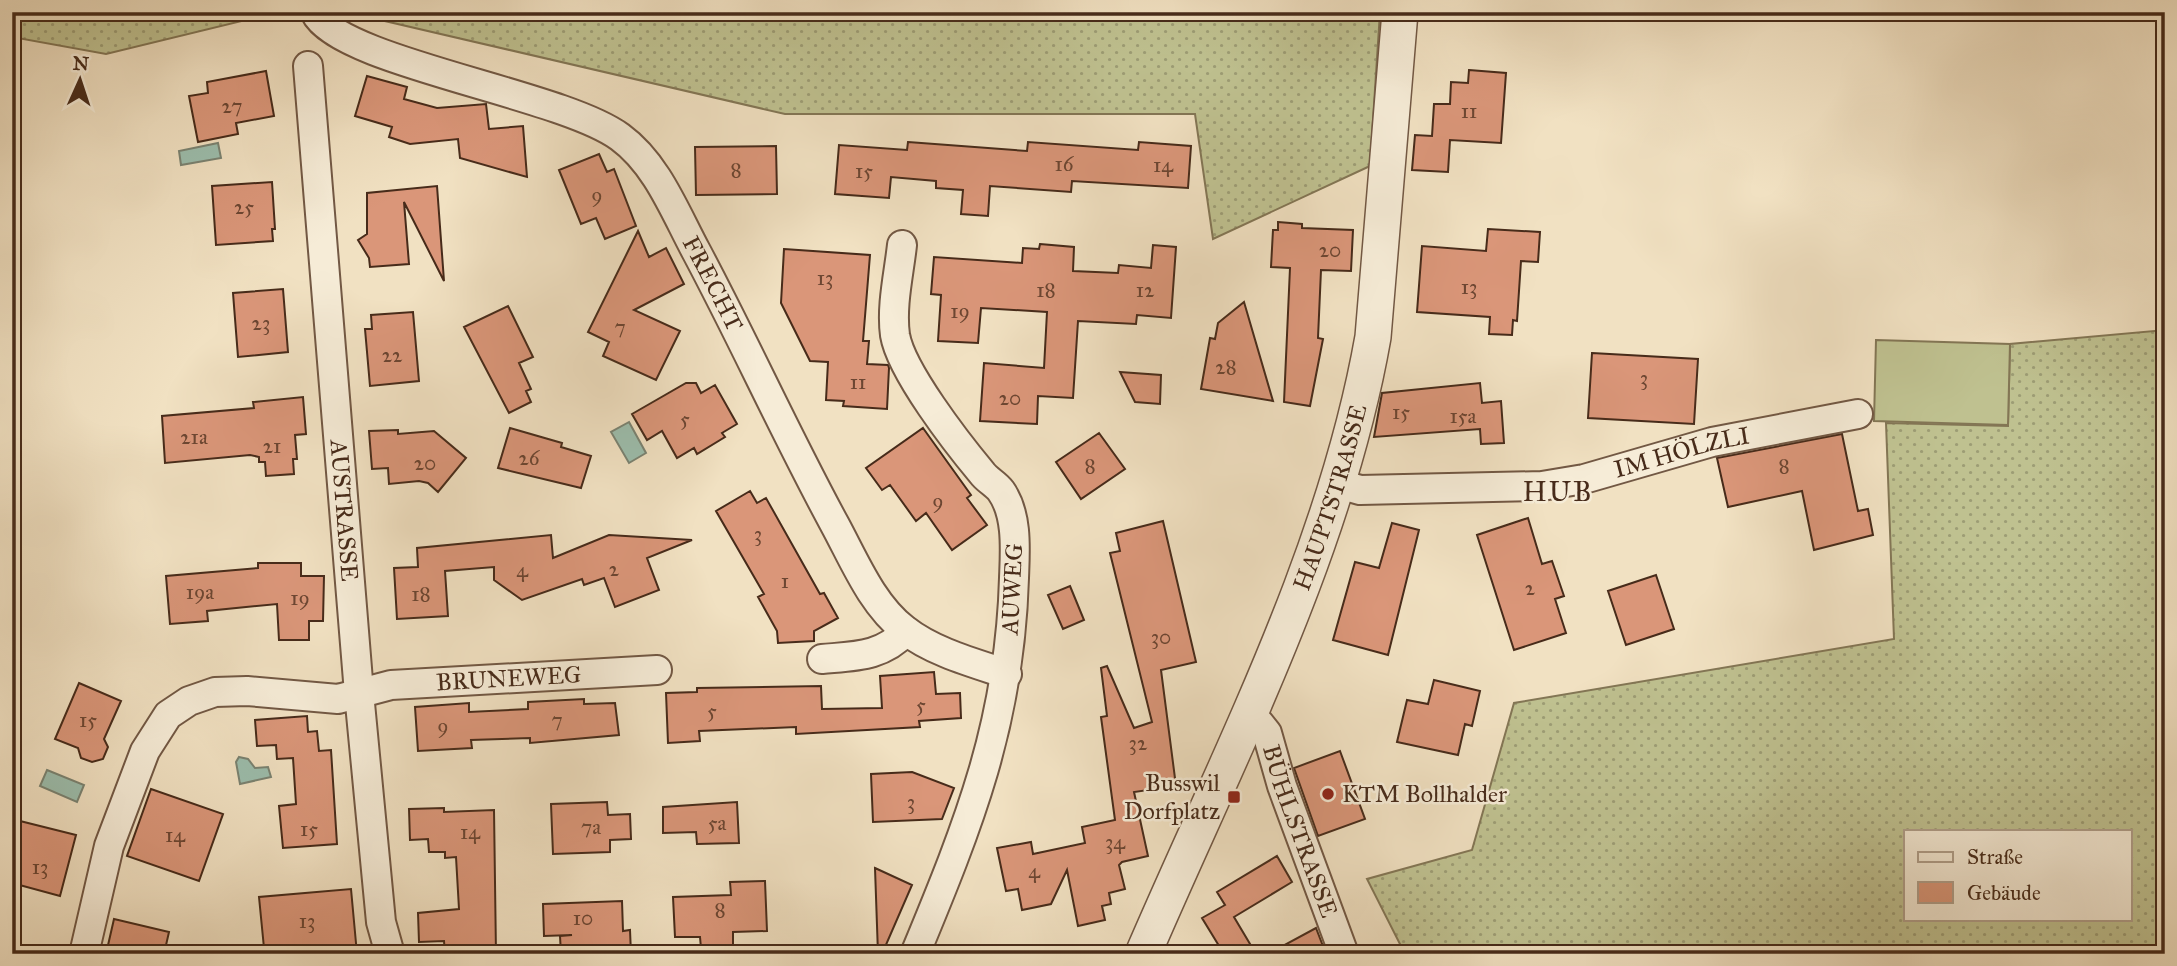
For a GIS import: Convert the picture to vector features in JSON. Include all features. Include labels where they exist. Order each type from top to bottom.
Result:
[{"type":"street","name":"FRECHT","points":[[315,12],[342,38],[383,55],[570,112],[621,138],[660,183],[796,453],[880,603],[906,631],[939,648],[1007,674]]},
{"type":"street","name":"HAUPTSTRASSE","points":[[1143,954],[1302,585],[1339,484],[1363,390],[1373,337],[1400,12]]},
{"type":"street","name":"AUSTRASSE","points":[[308,66],[359,693],[381,922],[390,954]]},
{"type":"street","name":"AUWEG","points":[[902,245],[894,324],[897,342],[930,402],[984,475],[1001,491],[1015,533],[1007,674],[980,791],[915,954]]},
{"type":"street","name":"IM HÖLZLI","points":[[1339,484],[1360,490],[1542,486],[1584,479],[1712,442],[1858,414]]},
{"type":"street","points":[[822,659],[873,654],[894,644],[906,631]]},
{"type":"street","name":"BRUNEWEG","points":[[83,954],[109,846],[145,751],[168,715],[189,701],[215,692],[247,691],[338,699],[391,685],[657,670]]},
{"type":"street","name":"BÜHLSTRASSE","points":[[1246,716],[1259,723],[1267,733],[1282,786],[1344,954]]},
{"type":"shaded area","points":[[12,12],[279,12],[106,54],[12,37]]},
{"type":"shaded area","points":[[346,12],[1380,12],[1370,166],[1213,239],[1195,114],[785,114]]},
{"type":"shaded area","points":[[218,143],[221,158],[181,165],[179,151]]},
{"type":"shaded area","points":[[2165,330],[2165,954],[1405,954],[1367,879],[1472,850],[1514,703],[1894,639],[1886,423],[2008,426],[2010,344]]},
{"type":"shaded area","points":[[1876,340],[2010,344],[2008,425],[1874,421]]},
{"type":"shaded area","points":[[629,422],[646,453],[629,463],[611,432]]},
{"type":"shaded area","points":[[239,757],[248,759],[255,768],[268,767],[271,777],[240,784],[236,762]]},
{"type":"shaded area","points":[[47,770],[84,785],[77,802],[40,786]]},
{"type":"building","points":[[1469,70],[1506,73],[1501,143],[1450,140],[1448,172],[1412,170],[1415,135],[1432,136],[1434,104],[1450,104],[1451,82],[1468,83]]},
{"type":"building","points":[[266,71],[274,116],[236,123],[238,134],[198,142],[189,96],[208,93],[207,82]]},
{"type":"building","points":[[367,76],[407,87],[404,99],[437,108],[486,104],[489,129],[523,126],[527,177],[460,158],[458,139],[410,144],[389,137],[392,127],[355,116]]},
{"type":"building","points":[[908,142],[1027,151],[1028,142],[1138,150],[1139,142],[1191,146],[1188,188],[1072,181],[1071,192],[990,186],[988,216],[961,214],[963,190],[936,188],[936,181],[891,177],[889,198],[835,194],[839,145],[907,150]]},
{"type":"building","points":[[776,146],[777,194],[696,195],[695,147]]},
{"type":"building","points":[[599,154],[607,172],[614,169],[636,226],[605,239],[596,218],[581,224],[559,170]]},
{"type":"building","points":[[272,182],[275,229],[272,229],[273,241],[216,245],[212,186]]},
{"type":"building","points":[[437,186],[444,281],[404,202],[409,264],[370,267],[369,258],[358,240],[367,234],[367,193]]},
{"type":"building","points":[[1278,222],[1302,224],[1302,228],[1353,230],[1351,271],[1321,270],[1318,338],[1323,339],[1310,406],[1284,402],[1290,268],[1271,267],[1273,230],[1278,230]]},
{"type":"building","points":[[1488,229],[1540,232],[1538,262],[1521,261],[1517,321],[1513,320],[1512,335],[1489,334],[1490,317],[1417,312],[1422,246],[1486,251]]},
{"type":"building","points":[[638,231],[649,257],[666,248],[684,284],[634,310],[680,331],[656,380],[603,356],[609,342],[588,332]]},
{"type":"building","points":[[1040,244],[1074,247],[1073,271],[1118,273],[1119,265],[1151,268],[1153,245],[1176,247],[1171,318],[1137,315],[1136,324],[1078,321],[1073,398],[1038,396],[1037,424],[980,421],[984,363],[1044,368],[1047,312],[981,308],[978,343],[938,341],[941,295],[931,294],[934,257],[1022,263],[1023,248],[1039,249]]},
{"type":"building","points":[[784,249],[870,255],[863,341],[869,341],[867,364],[888,365],[887,409],[843,406],[844,401],[826,400],[828,362],[810,361],[781,303]]},
{"type":"building","points":[[283,289],[288,352],[238,357],[233,293]]},
{"type":"building","points":[[1244,302],[1273,401],[1201,389],[1210,338],[1215,339],[1218,323]]},
{"type":"building","points":[[508,306],[533,357],[519,363],[531,389],[526,391],[531,402],[509,413],[464,327]]},
{"type":"building","points":[[413,312],[419,381],[370,386],[365,329],[372,329],[371,315]]},
{"type":"building","points":[[1592,353],[1698,359],[1694,424],[1588,418]]},
{"type":"building","points":[[1120,372],[1161,375],[1160,404],[1135,402]]},
{"type":"building","points":[[686,383],[696,383],[701,393],[715,385],[737,424],[722,433],[725,437],[697,454],[694,448],[677,458],[662,431],[647,440],[632,414]]},
{"type":"building","points":[[1480,383],[1482,403],[1501,401],[1504,443],[1481,444],[1480,429],[1374,437],[1382,393]]},
{"type":"building","points":[[303,397],[306,434],[295,435],[297,459],[293,459],[294,474],[266,476],[265,462],[259,462],[259,457],[250,455],[165,463],[162,416],[254,408],[253,402]]},
{"type":"building","points":[[510,428],[562,443],[561,447],[591,456],[581,488],[498,468]]},
{"type":"building","points":[[923,428],[971,495],[967,498],[987,525],[952,550],[926,513],[916,521],[890,485],[882,490],[866,468]]},
{"type":"building","points":[[398,430],[398,434],[434,431],[466,458],[438,492],[428,483],[419,481],[389,484],[388,468],[372,469],[369,431]]},
{"type":"building","points":[[1099,433],[1125,469],[1081,499],[1056,462]]},
{"type":"building","points":[[1842,434],[1858,511],[1868,509],[1873,535],[1814,550],[1802,491],[1728,507],[1717,458]]},
{"type":"building","points":[[750,491],[757,503],[766,498],[820,594],[824,593],[838,618],[814,631],[814,641],[778,643],[777,631],[758,597],[764,594],[716,511]]},
{"type":"building","points":[[1528,518],[1542,564],[1552,561],[1564,596],[1555,599],[1566,633],[1514,650],[1477,535]]},
{"type":"building","points":[[1163,521],[1196,662],[1161,670],[1176,786],[1134,792],[1148,856],[1119,865],[1125,889],[1109,893],[1111,904],[1102,906],[1105,920],[1078,926],[1067,870],[1051,904],[1022,910],[1018,889],[1006,891],[997,848],[1031,842],[1033,854],[1085,843],[1082,827],[1115,820],[1101,717],[1107,716],[1101,668],[1107,666],[1134,728],[1152,722],[1110,553],[1120,551],[1116,533]]},
{"type":"building","points":[[1392,523],[1419,530],[1388,655],[1333,640],[1355,562],[1379,568]]},
{"type":"building","points":[[551,535],[553,558],[609,535],[692,540],[647,558],[659,590],[615,607],[604,578],[584,585],[582,579],[522,600],[494,580],[494,567],[445,571],[448,616],[397,619],[394,568],[418,567],[417,548]]},
{"type":"building","points":[[258,563],[301,563],[301,576],[324,576],[323,621],[309,621],[309,640],[279,640],[277,604],[207,611],[208,621],[170,624],[166,576],[258,568]]},
{"type":"building","points":[[1656,575],[1674,629],[1626,645],[1608,591]]},
{"type":"building","points":[[1070,586],[1084,620],[1063,629],[1048,595]]},
{"type":"building","points":[[934,672],[936,694],[960,693],[961,718],[919,721],[920,727],[796,734],[796,727],[699,731],[700,741],[668,743],[666,693],[697,692],[697,688],[821,686],[822,709],[882,708],[880,676]]},
{"type":"building","points":[[1434,680],[1480,691],[1472,726],[1465,724],[1458,755],[1397,742],[1407,700],[1428,704]]},
{"type":"building","points":[[79,683],[121,701],[104,739],[108,747],[103,759],[92,762],[81,758],[78,748],[55,739]]},
{"type":"building","points":[[584,699],[584,704],[615,703],[619,735],[530,743],[530,738],[471,740],[472,748],[418,751],[415,707],[469,703],[469,712],[528,709],[528,702]]},
{"type":"building","points":[[307,716],[308,732],[317,731],[319,751],[331,750],[337,844],[283,848],[279,806],[296,804],[293,758],[277,759],[276,745],[257,746],[255,720]]},
{"type":"building","name":"KTM Bollhalder","points":[[1340,751],[1365,819],[1318,836],[1294,768]]},
{"type":"building","points":[[912,772],[954,788],[942,819],[873,822],[871,774]]},
{"type":"building","points":[[151,789],[223,814],[199,881],[127,856]]},
{"type":"building","points":[[607,802],[608,815],[630,814],[631,839],[610,840],[610,852],[553,854],[551,804]]},
{"type":"building","points":[[737,802],[739,843],[697,844],[696,832],[663,833],[663,807]]},
{"type":"building","points":[[444,808],[444,812],[494,810],[496,954],[445,954],[444,941],[419,942],[418,913],[459,909],[456,857],[445,858],[445,852],[429,852],[428,839],[410,840],[409,809]]},
{"type":"building","points":[[20,821],[76,835],[60,896],[12,883],[12,851]]},
{"type":"building","points":[[1277,856],[1292,882],[1234,917],[1256,954],[1224,954],[1202,918],[1225,905],[1217,892]]},
{"type":"building","points":[[875,868],[912,885],[882,954],[878,954]]},
{"type":"building","points":[[765,881],[767,931],[733,932],[733,948],[701,948],[700,937],[675,937],[673,897],[731,895],[730,882]]},
{"type":"building","points":[[351,889],[357,954],[304,954],[303,945],[264,948],[259,897]]},
{"type":"building","points":[[622,901],[623,931],[630,930],[631,954],[561,954],[560,936],[572,935],[544,936],[543,904]]},
{"type":"building","points":[[114,919],[169,932],[164,954],[106,954]]},
{"type":"building","points":[[1316,928],[1326,954],[1268,954]]},
{"type":"place","name":"KTM Bollhalder","points":[[1328,794]]},
{"type":"place","name":"Busswil Dorfplatz","points":[[1234,797]]},
{"type":"district","name":"HUB","points":[[1558,491]]}]
